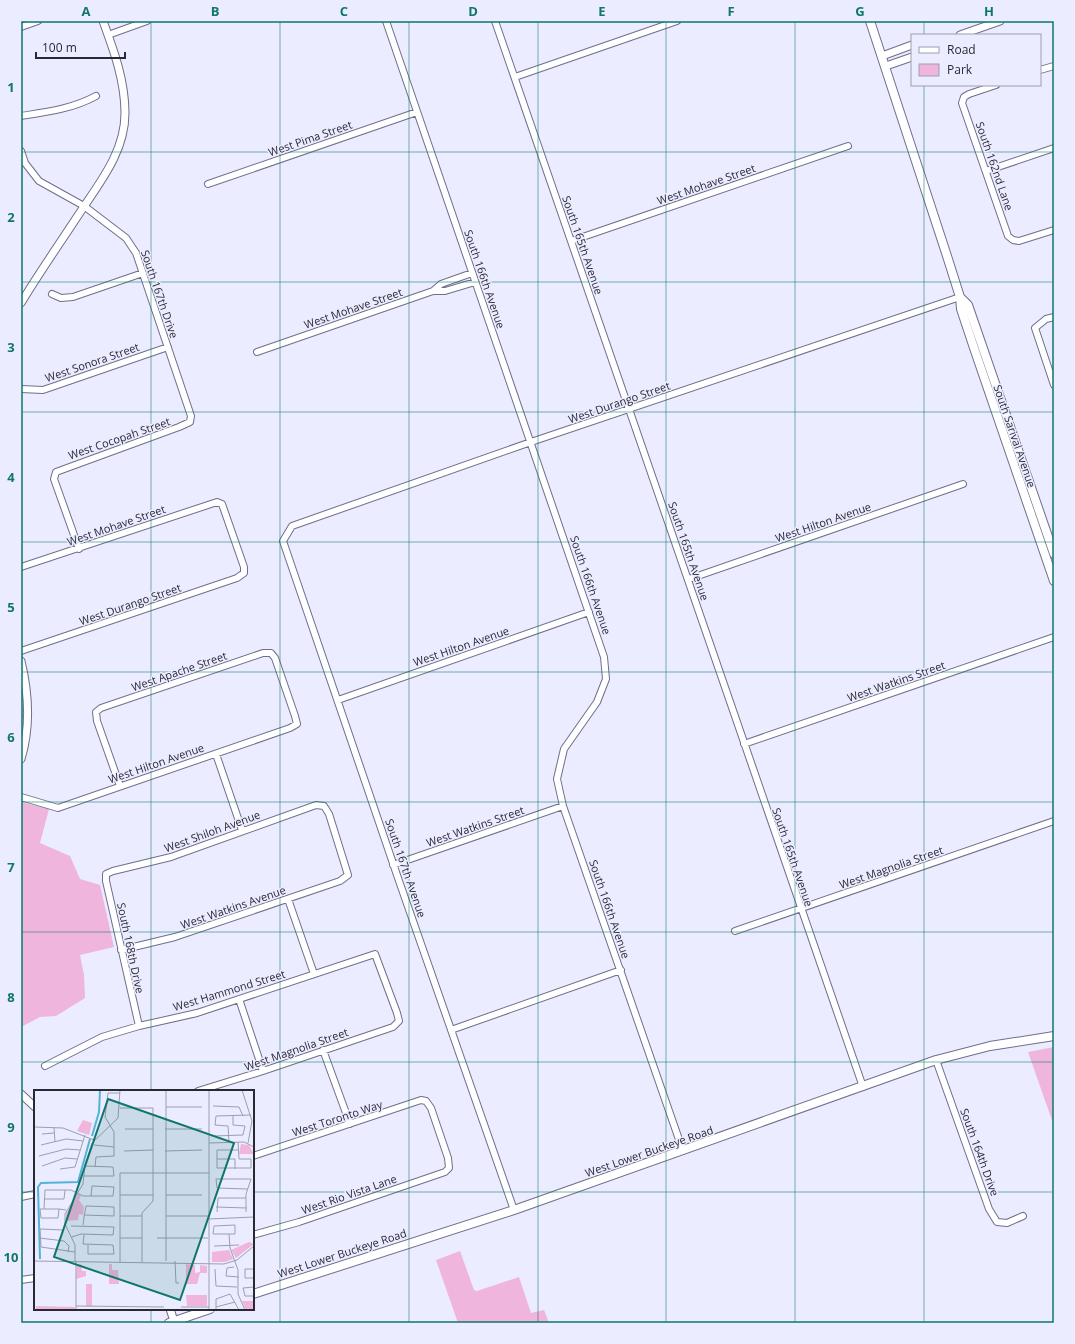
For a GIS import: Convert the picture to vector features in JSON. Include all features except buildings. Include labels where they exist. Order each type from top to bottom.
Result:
[{"type":"main road","name":"South Sarival Avenue","points":[[870,21],[886,66],[960,296],[961,309],[1054,581]]},
{"type":"main road","name":"South Sarival Avenue","points":[[960,296],[968,305],[1054,554]]},
{"type":"main road","name":"West Lower Buckeye Road","points":[[254,1294],[514,1210],[936,1060],[990,1046],[1054,1036]]},
{"type":"main road","points":[[176,1322],[207,1310]]},
{"type":"street","points":[[21,27],[38,21]]},
{"type":"street","points":[[21,303],[115,157],[123,132],[125,113],[122,83],[103,21]]},
{"type":"street","points":[[108,34],[147,21]]},
{"type":"street","name":"South 166th Avenue","points":[[386,21],[604,657],[606,679],[597,702],[564,749],[557,779],[563,806],[683,1151]]},
{"type":"street","name":"South 165th Avenue","points":[[495,21],[689,579],[800,909],[863,1087]]},
{"type":"street","points":[[515,77],[677,21]]},
{"type":"street","points":[[963,34],[1000,21]]},
{"type":"street","points":[[882,56],[911,45]]},
{"type":"street","points":[[886,66],[911,57]]},
{"type":"street","points":[[1041,70],[1054,66]]},
{"type":"street","name":"South 162nd Lane","points":[[993,86],[969,94],[964,97],[962,104],[1008,236],[1013,240],[1019,241],[1054,230]]},
{"type":"street","points":[[21,116],[60,110],[84,102],[96,96]]},
{"type":"street","name":"West Pima Street","points":[[208,184],[417,112]]},
{"type":"street","name":"West Mohave Street","points":[[571,241],[848,146]]},
{"type":"street","points":[[986,171],[1054,148]]},
{"type":"street","name":"South 167th Drive","points":[[21,151],[25,163],[39,181],[84,206],[126,238],[136,253],[191,416],[190,422]]},
{"type":"street","points":[[52,294],[61,298],[73,297],[143,273]]},
{"type":"street","name":"West Mohave Street","points":[[257,352],[432,291],[441,284],[472,273]]},
{"type":"street","points":[[451,280],[454,288]]},
{"type":"street","name":"West Mohave Street","points":[[432,291],[445,291],[475,282]]},
{"type":"street","name":"West Durango Street","points":[[287,533],[292,526],[531,442],[629,410],[960,296]]},
{"type":"street","points":[[1054,317],[1046,319],[1034,328],[1054,385]]},
{"type":"street","name":"West Sonora Street","points":[[21,389],[43,390],[168,347]]},
{"type":"street","name":"West Cocopah Street","points":[[79,549],[54,479],[56,472],[190,422]]},
{"type":"street","name":"West Hilton Avenue","points":[[689,579],[963,484]]},
{"type":"street","name":"West Mohave Street","points":[[21,567],[217,502],[222,504],[244,567],[244,573]]},
{"type":"street","name":"South 167th Avenue","points":[[287,533],[283,541],[514,1210]]},
{"type":"street","name":"West Durango Street","points":[[21,651],[229,580],[244,573]]},
{"type":"street","name":"West Hilton Avenue","points":[[338,700],[589,612]]},
{"type":"street","name":"West Watkins Street","points":[[744,744],[1054,637]]},
{"type":"street","name":"West Apache Street","points":[[120,786],[96,712],[101,708],[263,653],[271,653],[275,658],[297,724]]},
{"type":"street","points":[[21,661],[26,682],[28,714],[25,745],[21,759]]},
{"type":"street","name":"West Hilton Avenue","points":[[21,797],[58,808],[290,728],[297,724]]},
{"type":"street","points":[[216,754],[242,830]]},
{"type":"street","name":"West Shiloh Avenue","points":[[106,874],[171,857],[242,830],[316,805],[324,806],[330,814],[348,875]]},
{"type":"street","name":"West Watkins Street","points":[[394,865],[563,806]]},
{"type":"street","name":"West Magnolia Street","points":[[735,931],[1054,821]]},
{"type":"street","name":"South 168th Drive","points":[[106,874],[106,881],[139,1026]]},
{"type":"street","name":"West Watkins Avenue","points":[[121,950],[176,938],[340,881],[348,875]]},
{"type":"street","points":[[288,899],[314,974]]},
{"type":"street","name":"West Hammond Street","points":[[45,1066],[102,1037],[139,1026],[196,1013],[375,954],[379,960],[399,1021]]},
{"type":"street","points":[[451,1030],[621,970]]},
{"type":"street","points":[[238,999],[263,1071]]},
{"type":"street","name":"West Magnolia Street","points":[[201,1090],[263,1071],[393,1026],[399,1021]]},
{"type":"street","points":[[323,1050],[350,1124]]},
{"type":"street","name":"South 164th Drive","points":[[936,1060],[993,1216],[997,1222],[1007,1223],[1023,1216]]},
{"type":"street","points":[[21,1094],[34,1106]]},
{"type":"street","name":"West Toronto Way","points":[[254,1156],[422,1100],[426,1100],[431,1108],[448,1158],[449,1168]]},
{"type":"street","name":"West Rio Vista Lane","points":[[254,1235],[299,1222],[445,1172],[449,1168]]},
{"type":"street","points":[[21,1197],[34,1194]]},
{"type":"street","points":[[21,1280],[34,1278]]},
{"type":"street","points":[[170,1310],[176,1322]]},
{"type":"green space","points":[[21,802],[49,809],[40,843],[70,856],[80,879],[100,885],[114,947],[80,955],[84,975],[85,998],[56,1016],[40,1017],[21,1027]]},
{"type":"green space","points":[[1054,1047],[1054,1126],[1028,1052]]},
{"type":"green space","points":[[460,1251],[474,1290],[477,1291],[519,1277],[531,1313],[544,1310],[549,1323],[458,1323],[436,1260]]}]
